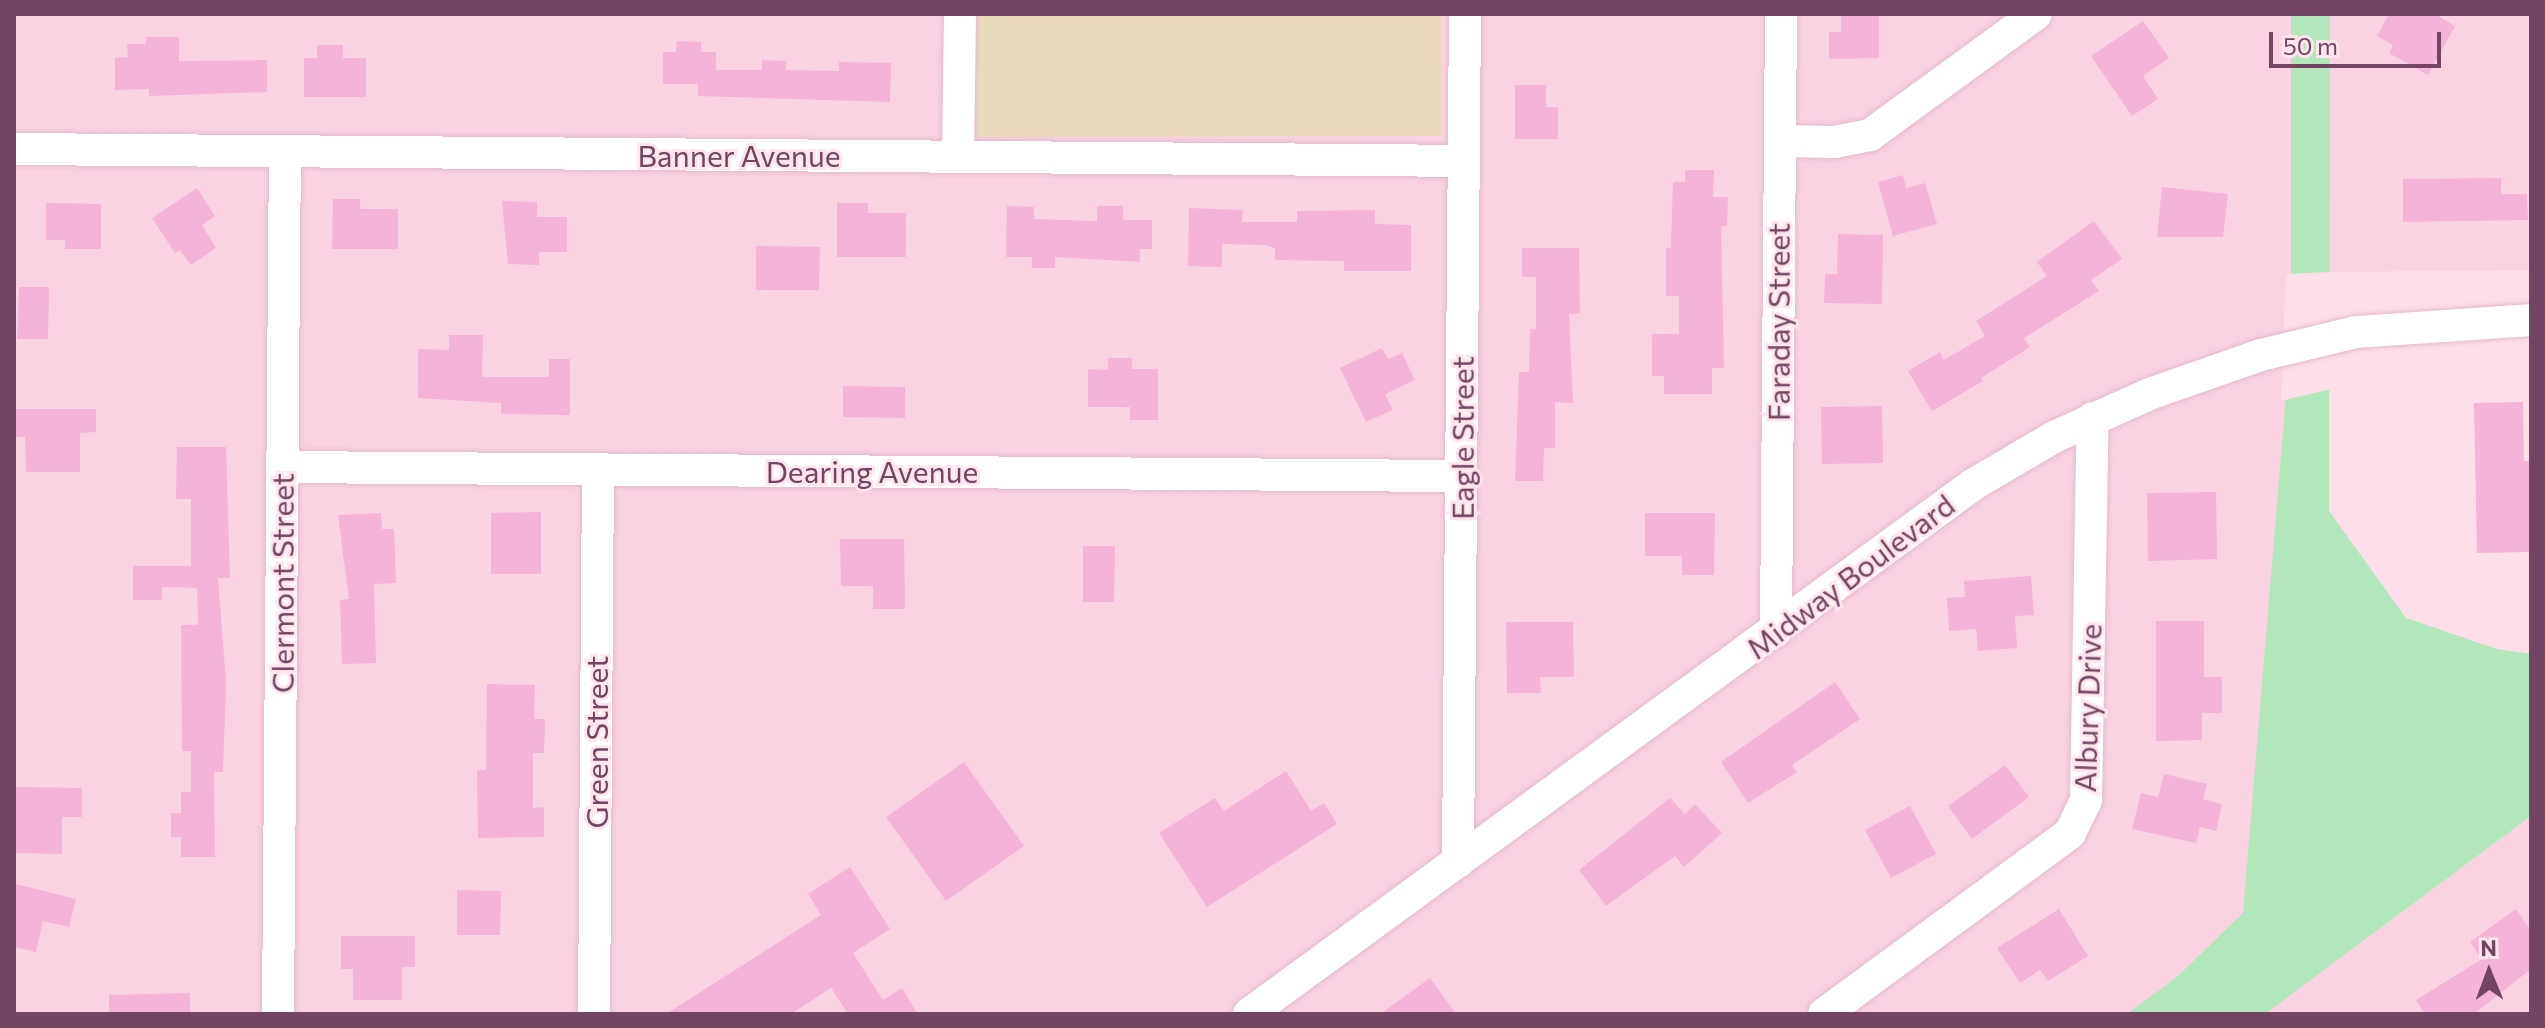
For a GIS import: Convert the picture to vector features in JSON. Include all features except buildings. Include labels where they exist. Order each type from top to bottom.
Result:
[{"type":"street","points":[[958,157],[960,14]]},
{"type":"street","name":"Eagle Street","points":[[1458,862],[1465,14]]},
{"type":"street","name":"Faraday Street","points":[[1776,631],[1781,14]]},
{"type":"street","points":[[1780,141],[1834,142],[1870,135],[1895,121],[2036,14]]},
{"type":"street","name":"Banner Avenue","points":[[14,149],[1464,161]]},
{"type":"street","name":"Clermont Street","points":[[278,1014],[285,151]]},
{"type":"street","name":"Midway Boulevard","points":[[1249,1014],[1974,484],[2093,418],[2261,355],[2356,332],[2531,320]]},
{"type":"street","name":"Albury Drive","points":[[1824,1014],[2070,833],[2086,800],[2093,418]]},
{"type":"street","name":"Dearing Avenue","points":[[282,467],[1461,476]]},
{"type":"street","name":"Green Street","points":[[594,1014],[598,469]]},
{"type":"shaded area","points":[[14,14],[973,14],[1442,136],[1442,14],[2291,14],[2291,333],[2243,913],[2178,976],[2127,1014],[14,1014]]},
{"type":"shaded area","points":[[973,14],[1442,14],[1442,136],[973,137]]},
{"type":"shaded area","points":[[2291,14],[2330,14],[2329,511],[2406,618],[2497,649],[2531,654],[2531,816],[2265,1014],[2127,1014],[2178,976],[2243,913],[2291,333]]},
{"type":"shaded area","points":[[2330,14],[2531,14],[2531,270],[2327,272]]},
{"type":"shaded area","points":[[2531,816],[2531,1014],[2265,1014]]},
{"type":"pier","points":[[2331,272],[2331,389],[2281,401],[2286,274]]}]
